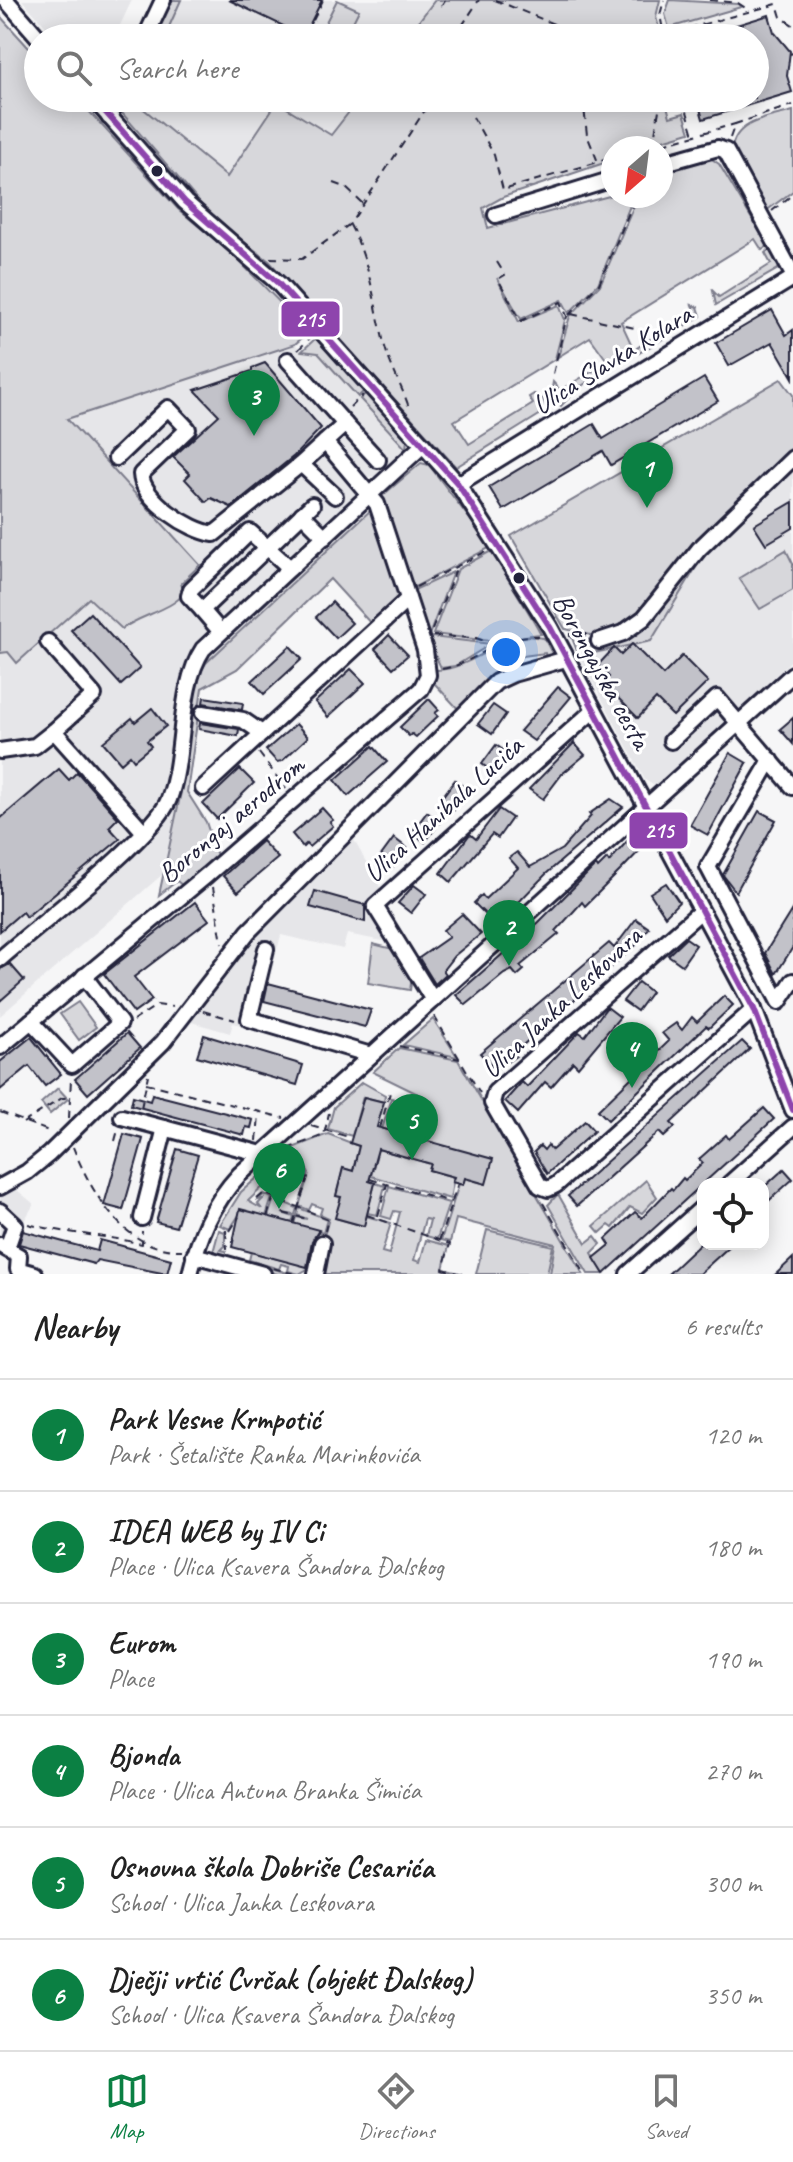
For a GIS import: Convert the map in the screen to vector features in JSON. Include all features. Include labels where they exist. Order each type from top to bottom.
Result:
[{"type":"street","points":[[6,0],[27,24]]},
{"type":"street","points":[[152,24],[163,0]]},
{"type":"street","name":"Borongajska cesta","points":[[105,112],[185,202],[260,266],[458,484],[550,627],[754,1009],[793,1110]]},
{"type":"street","points":[[109,117],[111,112]]},
{"type":"street","points":[[673,161],[718,148],[726,151],[793,277]]},
{"type":"street","points":[[496,215],[601,182]]},
{"type":"street","name":"Ulica Slavka Kolara","points":[[458,484],[793,277]]},
{"type":"street","points":[[288,360],[378,460]]},
{"type":"street","points":[[116,458],[168,408],[188,429],[141,474],[144,488],[181,523],[198,532],[214,534],[301,464],[325,442],[342,420]]},
{"type":"street","points":[[325,442],[372,494],[407,595],[428,671]]},
{"type":"street","points":[[0,959],[162,814],[175,781],[196,659],[220,631],[423,445]]},
{"type":"street","points":[[594,639],[623,633],[644,618],[699,549],[793,458]]},
{"type":"street","points":[[301,464],[335,496]]},
{"type":"street","points":[[202,610],[307,510],[325,537]]},
{"type":"street","points":[[220,631],[189,596],[191,589],[250,532],[290,568]]},
{"type":"street","name":"Borongaj aerodrom","points":[[203,788],[407,595]]},
{"type":"street","points":[[0,751],[35,746],[94,695],[48,642]]},
{"type":"street","points":[[0,1187],[27,1172],[153,1052],[224,962],[325,850],[464,713],[504,677],[566,659]]},
{"type":"street","name":"Borongaj aerodrom","points":[[0,1047],[416,696],[428,671]]},
{"type":"street","points":[[190,1274],[191,1253],[219,1198],[259,1150],[433,1007],[793,675]]},
{"type":"street","points":[[671,741],[717,698],[741,722],[793,787]]},
{"type":"street","name":"Ulica Hanibala Lucića","points":[[433,1007],[375,906],[594,710]]},
{"type":"street","points":[[203,713],[243,720],[257,738]]},
{"type":"street","points":[[54,731],[144,832]]},
{"type":"street","points":[[771,760],[708,867],[779,1002],[793,981]]},
{"type":"street","name":"Ulica Janka Leskovara","points":[[701,911],[495,1092],[492,1103],[540,1186],[551,1189],[754,1009]]},
{"type":"street","points":[[266,949],[249,1019],[371,1055]]},
{"type":"street","points":[[31,1021],[72,1065],[120,1023],[84,976]]},
{"type":"street","points":[[122,1117],[259,1150]]},
{"type":"street","points":[[736,1178],[793,1127]]},
{"type":"street","points":[[142,1218],[165,1128]]},
{"type":"street","points":[[0,1211],[15,1225],[4,1246],[19,1256],[18,1269],[35,1274]]},
{"type":"street","points":[[628,1274],[697,1212]]},
{"type":"street","points":[[316,1274],[322,1243]]},
{"type":"street","points":[[191,1253],[263,1274]]},
{"type":"path","points":[[311,24],[323,0]]},
{"type":"path","points":[[441,6],[445,0]]},
{"type":"path","points":[[463,24],[479,0]]},
{"type":"path","points":[[495,0],[549,24]]},
{"type":"path","points":[[662,24],[660,15],[664,0]]},
{"type":"path","points":[[710,0],[738,3],[748,10]]},
{"type":"path","points":[[703,24],[777,4],[781,17],[793,25]]},
{"type":"path","points":[[673,142],[793,105]]},
{"type":"path","points":[[260,266],[264,259],[302,259],[350,224],[424,112]]},
{"type":"path","points":[[585,112],[587,135],[598,162]]},
{"type":"path","points":[[653,136],[658,112]]},
{"type":"path","points":[[687,112],[700,153]]},
{"type":"path","points":[[473,117],[494,155],[503,190],[601,161]]},
{"type":"path","points":[[726,151],[735,124]]},
{"type":"path","points":[[334,183],[345,187],[363,203]]},
{"type":"path","points":[[762,219],[793,194]]},
{"type":"path","points":[[552,378],[569,315],[599,284],[631,208]]},
{"type":"path","points":[[350,224],[367,261],[397,384],[411,410],[403,422]]},
{"type":"path","points":[[497,262],[505,275],[498,279],[521,321],[561,301],[569,315],[639,329]]},
{"type":"path","points":[[288,360],[314,334]]},
{"type":"path","points":[[342,420],[366,391]]},
{"type":"path","points":[[407,595],[494,548]]},
{"type":"path","points":[[456,568],[430,635],[476,638],[494,644]]},
{"type":"path","points":[[566,636],[580,634],[594,639]]},
{"type":"path","points":[[428,671],[455,667],[494,644],[525,635],[545,636]]},
{"type":"path","points":[[573,636],[594,639]]},
{"type":"path","points":[[257,738],[294,800]]},
{"type":"path","points":[[207,875],[212,883],[220,921],[224,962]]},
{"type":"path","points":[[433,1007],[482,1096]]},
{"type":"path","points":[[398,1046],[460,1059]]},
{"type":"path","points":[[138,1121],[153,1052]]},
{"type":"path","points":[[71,1079],[68,1134],[103,1206],[142,1244]]},
{"type":"path","points":[[146,1083],[288,1121]]},
{"type":"path","points":[[380,1128],[391,1089]]},
{"type":"path","points":[[23,1123],[62,1098],[70,1098]]},
{"type":"path","points":[[326,1131],[330,1106]]},
{"type":"path","points":[[0,1112],[23,1123],[68,1134]]},
{"type":"path","points":[[259,1113],[259,1150]]},
{"type":"path","points":[[310,1125],[352,1138]]},
{"type":"path","points":[[282,1151],[326,1131]]},
{"type":"path","points":[[293,1224],[309,1174],[302,1163]]},
{"type":"path","points":[[370,1179],[452,1202]]},
{"type":"path","points":[[438,1242],[458,1183]]},
{"type":"path","points":[[378,1218],[387,1184]]},
{"type":"path","points":[[257,1199],[264,1193],[328,1219],[322,1243]]},
{"type":"path","points":[[267,1217],[273,1197]]},
{"type":"path","points":[[543,1203],[585,1274]]},
{"type":"path","points":[[283,1213],[307,1219]]},
{"type":"path","points":[[367,1215],[450,1244],[443,1269],[463,1274]]},
{"type":"path","points":[[219,1228],[230,1231],[239,1217]]},
{"type":"path","points":[[15,1225],[29,1224],[77,1236],[105,1235],[191,1253]]},
{"type":"shaded area","points":[[22,0],[132,0],[121,24],[43,24]]},
{"type":"shaded area","points":[[169,0],[181,0],[170,24],[158,24]]},
{"type":"shaded area","points":[[181,0],[435,0],[417,24],[170,24]]},
{"type":"shaded area","points":[[337,0],[359,10],[352,24],[325,24]]},
{"type":"shaded area","points":[[435,0],[660,0],[656,17],[658,24],[417,24]]},
{"type":"shaded area","points":[[670,0],[738,4],[741,7],[683,24],[668,24],[665,14]]},
{"type":"shaded area","points":[[0,16],[24,43],[24,112],[90,112],[178,209],[233,255],[309,332],[295,344],[67,419],[200,565],[181,583],[184,593],[179,599],[122,629],[89,598],[17,663],[8,652],[0,653]]},
{"type":"shaded area","points":[[793,111],[793,191],[766,211],[732,149],[735,139],[747,126]]},
{"type":"shaded area","points":[[122,112],[147,112],[227,177],[270,112],[293,112],[331,135],[349,112],[669,112],[670,117],[684,113],[690,132],[673,137],[601,136],[601,164],[503,197],[483,208],[488,228],[601,198],[601,208],[629,208],[598,284],[569,313],[562,300],[521,319],[497,278],[519,322],[559,305],[565,320],[555,359],[454,421],[469,444],[533,404],[529,397],[534,394],[542,398],[549,409],[456,467],[269,261],[212,217]]},
{"type":"shaded area","points":[[147,112],[269,112],[227,177]]},
{"type":"shaded area","points":[[293,112],[349,112],[331,135]]},
{"type":"shaded area","points":[[706,155],[719,164],[768,246],[762,250],[755,239],[621,322],[635,352],[611,366],[590,337],[558,357],[570,316],[600,285],[633,208],[673,208],[673,166]]},
{"type":"shaded area","points":[[770,249],[780,265],[778,269],[716,305],[713,291],[719,297],[771,264],[765,253]]},
{"type":"shaded area","points":[[692,305],[698,307],[701,316],[639,353],[637,348],[694,310]]},
{"type":"shaded area","points":[[316,338],[364,391],[358,397],[318,353],[302,351]]},
{"type":"shaded area","points":[[295,344],[302,351],[318,353],[406,449],[378,476],[367,477],[357,487],[353,500],[366,514],[206,663],[164,873],[0,1016],[0,399],[199,565],[66,419]]},
{"type":"shaded area","points":[[605,364],[606,370],[577,389],[561,406],[551,394],[553,382],[560,390]]},
{"type":"shaded area","points":[[781,379],[793,395],[793,452],[630,624],[599,637],[565,629],[511,536]]},
{"type":"shaded area","points":[[366,393],[407,439],[406,449],[360,399]]},
{"type":"shaded area","points":[[421,463],[429,465],[491,547],[411,589],[382,496]]},
{"type":"shaded area","points":[[793,463],[793,470],[703,556],[651,641],[579,656],[572,638],[589,640],[591,646],[607,643],[680,576]]},
{"type":"shaded area","points":[[793,470],[793,659],[662,783],[653,785],[645,780],[579,656],[651,641],[703,556]]},
{"type":"shaded area","points":[[373,508],[401,597],[373,626],[330,579],[237,669],[202,688],[187,792],[206,822],[218,859],[184,887],[177,881],[159,895],[181,792],[196,680],[206,663]]},
{"type":"shaded area","points":[[493,550],[541,634],[493,641],[433,634],[458,569]]},
{"type":"shaded area","points":[[786,550],[793,564],[793,590],[760,609],[739,578]]},
{"type":"shaded area","points":[[453,572],[428,638],[412,591]]},
{"type":"shaded area","points":[[527,636],[544,638],[554,657],[546,659],[545,653],[523,656],[461,712],[434,683],[436,670],[460,665],[504,643]]},
{"type":"shaded area","points":[[432,637],[491,644],[455,666],[441,668],[429,641]]},
{"type":"shaded area","points":[[349,831],[381,889],[370,900],[369,913],[377,916],[385,929],[383,941],[347,934],[343,949],[281,935],[256,1029],[233,1023],[230,1033],[184,1020],[248,936]]},
{"type":"shaded area","points":[[373,944],[397,950],[412,977],[410,990],[368,983]]},
{"type":"shaded area","points":[[78,1002],[96,1027],[79,1040],[60,1014]]},
{"type":"shaded area","points":[[433,1019],[457,1056],[457,1057],[403,1045]]},
{"type":"shaded area","points":[[399,1048],[458,1060],[583,1274],[550,1274],[555,1244],[456,1219],[450,1242],[441,1240],[459,1184],[465,1178],[486,1184],[382,1129],[392,1098],[414,1108],[420,1095],[373,1072]]},
{"type":"shaded area","points":[[362,1082],[385,1095],[384,1102],[363,1097],[352,1136],[328,1129],[334,1107]]},
{"type":"shaded area","points":[[58,1088],[68,1099],[50,1114],[41,1103]]},
{"type":"shaded area","points":[[328,1134],[359,1146],[353,1171],[343,1168],[336,1196],[341,1197],[336,1218],[363,1226],[366,1216],[391,1223],[382,1252],[389,1254],[400,1212],[394,1211],[391,1219],[381,1216],[389,1186],[449,1203],[437,1239],[426,1236],[430,1220],[425,1219],[414,1260],[420,1262],[426,1240],[449,1246],[443,1269],[463,1274],[322,1274],[329,1246],[322,1243],[329,1218],[320,1214],[322,1208],[312,1204],[309,1210],[299,1206],[309,1173],[302,1162],[308,1174],[306,1180],[300,1178],[294,1193],[267,1183],[248,1201],[262,1209],[258,1204],[263,1199],[258,1200],[264,1194],[272,1198],[266,1216],[239,1215],[230,1229],[220,1225],[241,1192],[290,1149]]},
{"type":"shaded area","points":[[378,1149],[431,1164],[429,1170],[454,1177],[450,1199],[371,1176]]},
{"type":"shaded area","points":[[646,1180],[657,1197],[642,1213],[630,1207],[613,1228],[609,1225],[600,1233],[594,1226]]},
{"type":"shaded area","points":[[375,1183],[385,1186],[377,1215],[367,1213]]},
{"type":"shaded area","points":[[12,1186],[34,1204],[7,1250],[0,1247],[0,1191]]},
{"type":"shaded area","points":[[558,1194],[586,1243],[595,1236],[601,1244],[592,1253],[604,1274],[588,1274],[548,1205]]},
{"type":"shaded area","points":[[274,1198],[297,1208],[295,1215],[282,1213],[294,1217],[292,1223],[268,1217]]},
{"type":"shaded area","points":[[299,1208],[327,1219],[323,1233],[294,1224],[296,1217],[307,1219],[297,1215]]},
{"type":"shaded area","points":[[219,1230],[225,1232],[225,1246],[221,1250],[226,1251],[226,1256],[292,1274],[278,1274],[212,1256]]},
{"type":"shaded area","points":[[487,1230],[553,1246],[547,1274],[476,1274]]},
{"type":"shaded area","points":[[251,1252],[309,1267],[313,1255],[314,1265],[299,1274],[288,1271],[289,1266],[281,1264],[279,1269],[249,1260]]},
{"type":"building","points":[[229,0],[322,0],[310,24],[279,24]]},
{"type":"building","points":[[769,15],[774,32],[790,51],[787,76],[792,92],[769,99],[769,24],[740,24]]},
{"type":"building","points":[[701,112],[726,112],[703,119]]},
{"type":"building","points":[[772,310],[786,335],[793,330],[793,378],[772,342],[729,366],[716,343]]},
{"type":"building","points":[[265,363],[321,428],[294,456],[231,507],[211,498],[206,502],[185,479],[190,474],[173,457],[219,415],[195,390],[252,371],[252,368]]},
{"type":"building","points":[[704,378],[718,401],[611,465],[603,451],[503,510],[489,487],[594,424],[603,439]]},
{"type":"building","points":[[793,502],[793,528],[766,544],[754,525]]},
{"type":"building","points":[[332,602],[352,623],[336,638],[316,617]]},
{"type":"building","points":[[90,613],[140,668],[121,685],[71,630]]},
{"type":"building","points":[[389,635],[408,655],[393,668],[375,649]]},
{"type":"building","points":[[632,644],[663,675],[682,656],[708,682],[673,716],[656,699],[638,718],[603,683],[609,677],[598,665],[614,648],[621,655]]},
{"type":"building","points":[[290,646],[302,659],[264,694],[252,681]]},
{"type":"building","points":[[351,669],[365,683],[328,717],[315,702]]},
{"type":"building","points":[[558,687],[571,697],[534,741],[520,731]]},
{"type":"building","points":[[204,697],[243,703],[242,710],[203,703]]},
{"type":"building","points":[[429,699],[439,710],[435,713],[438,716],[416,737],[412,734],[409,736],[400,727]]},
{"type":"building","points":[[493,705],[506,714],[492,734],[478,724]]},
{"type":"building","points":[[152,708],[166,726],[147,741],[151,746],[134,760],[130,755],[121,763],[103,742],[132,718],[135,722]]},
{"type":"building","points":[[793,718],[793,744],[780,729]]},
{"type":"building","points":[[200,723],[239,729],[238,736],[199,729]]},
{"type":"building","points":[[296,724],[308,737],[277,762],[266,750]]},
{"type":"building","points":[[574,743],[585,755],[562,774],[543,799],[529,789]]},
{"type":"building","points":[[496,745],[510,755],[495,774],[482,764]]},
{"type":"building","points":[[373,746],[387,762],[348,796],[335,780]]},
{"type":"building","points":[[730,753],[747,763],[708,835],[690,825]]},
{"type":"building","points":[[59,769],[69,780],[77,772],[118,818],[109,827],[120,839],[26,917],[22,912],[0,931],[0,819]]},
{"type":"building","points":[[240,769],[254,783],[217,819],[203,804]]},
{"type":"building","points":[[455,780],[468,790],[454,810],[440,800]]},
{"type":"building","points":[[611,799],[623,807],[546,874],[510,911],[494,923],[474,903],[482,895],[485,899],[518,868],[509,858],[517,852],[530,867],[562,849],[591,816],[589,814]]},
{"type":"building","points":[[322,808],[333,820],[330,822],[333,826],[309,847],[306,844],[303,847],[292,834]]},
{"type":"building","points":[[499,809],[512,818],[498,838],[492,834],[451,882],[441,873],[470,834],[476,839]]},
{"type":"building","points":[[759,811],[776,820],[736,892],[723,875]]},
{"type":"building","points":[[427,812],[440,822],[425,842],[412,832]]},
{"type":"building","points":[[636,831],[648,842],[585,906],[582,902],[556,931],[559,934],[520,966],[524,970],[517,976],[512,970],[504,974],[466,1005],[456,995],[539,922],[596,865],[598,868],[607,859],[609,862]]},
{"type":"building","points":[[394,838],[407,848],[393,867],[380,857]]},
{"type":"building","points":[[262,841],[278,858],[238,892],[223,876]]},
{"type":"building","points":[[666,883],[679,902],[665,916],[650,893]]},
{"type":"building","points":[[414,885],[426,894],[411,913],[398,903]]},
{"type":"building","points":[[315,891],[365,905],[365,922],[310,907]]},
{"type":"building","points":[[195,902],[209,920],[134,977],[152,1000],[134,1013],[104,974]]},
{"type":"building","points":[[793,908],[793,947],[776,974],[765,953]]},
{"type":"building","points":[[462,914],[481,934],[454,956],[443,970],[446,974],[435,984],[419,958],[449,937],[443,930]]},
{"type":"building","points":[[636,919],[649,928],[636,945],[514,1053],[516,1056],[495,1070],[480,1053],[609,943],[614,948]]},
{"type":"building","points":[[686,938],[696,945],[682,965],[668,955]]},
{"type":"building","points":[[10,964],[24,980],[0,1001],[0,969]]},
{"type":"building","points":[[638,982],[651,992],[637,1011],[623,1001]]},
{"type":"building","points":[[268,983],[371,1010],[365,1027],[264,1001]]},
{"type":"building","points":[[724,996],[733,1005],[709,1028],[706,1026],[608,1120],[598,1110],[669,1041],[662,1033],[676,1023],[682,1030],[692,1017],[697,1022]]},
{"type":"building","points":[[607,1007],[620,1017],[578,1067],[573,1062],[551,1087],[545,1082],[518,1113],[505,1101],[522,1082],[527,1087],[579,1032],[585,1036]]},
{"type":"building","points":[[127,1033],[140,1048],[88,1094],[75,1079]]},
{"type":"building","points":[[204,1035],[303,1065],[297,1085],[197,1056]]},
{"type":"building","points":[[31,1037],[61,1074],[45,1086],[29,1066],[0,1090],[0,1062]]},
{"type":"building","points":[[742,1041],[750,1049],[671,1123],[675,1127],[664,1137],[659,1132],[577,1206],[568,1196]]},
{"type":"building","points":[[152,1094],[253,1120],[251,1128],[246,1127],[244,1135],[131,1105],[133,1096],[150,1101]]},
{"type":"building","points":[[364,1097],[384,1102],[377,1127],[493,1159],[486,1184],[465,1178],[463,1185],[452,1182],[454,1177],[429,1170],[431,1164],[378,1149],[369,1181],[375,1183],[364,1226],[335,1218],[341,1197],[336,1196],[343,1168],[353,1171],[359,1146],[350,1143]]},
{"type":"building","points":[[764,1108],[774,1119],[709,1178],[697,1178],[697,1189],[604,1274],[594,1258],[610,1245],[606,1239],[635,1212],[642,1218],[671,1188],[673,1190],[703,1163],[699,1159],[726,1135],[729,1139]]},
{"type":"building","points":[[585,1121],[594,1131],[547,1174],[534,1152],[540,1146],[544,1150],[548,1145],[552,1150]]},
{"type":"building","points":[[124,1134],[143,1139],[123,1210],[104,1205]]},
{"type":"building","points":[[177,1149],[198,1155],[176,1227],[156,1222]]},
{"type":"building","points":[[784,1169],[793,1179],[769,1201],[769,1183]]},
{"type":"building","points":[[240,1209],[319,1230],[312,1241],[307,1267],[232,1247]]},
{"type":"building","points":[[23,1231],[97,1251],[100,1240],[171,1259],[167,1274],[97,1260],[94,1264],[19,1244]]},
{"type":"building","points":[[697,1247],[697,1250],[725,1250],[699,1274],[668,1274]]},
{"type":"building","points":[[793,1258],[793,1274],[776,1274]]},
{"type":"transit line","name":"215","points":[[105,112],[185,202],[278,283],[458,484],[550,627],[754,1009],[793,1110]]},
{"type":"place","name":"Eurom","points":[[254,436]]},
{"type":"place","name":"Park Vesne Krmpotić","points":[[647,508]]},
{"type":"place","name":"IDEA WEB by IV Ci","points":[[509,966]]},
{"type":"place","name":"Bjonda","points":[[632,1088]]},
{"type":"place","name":"Osnovna škola Dobriše Cesarića","points":[[412,1160]]},
{"type":"place","name":"Dječji vrtić Cvrčak (objekt Đalskog)","points":[[279,1209]]}]
